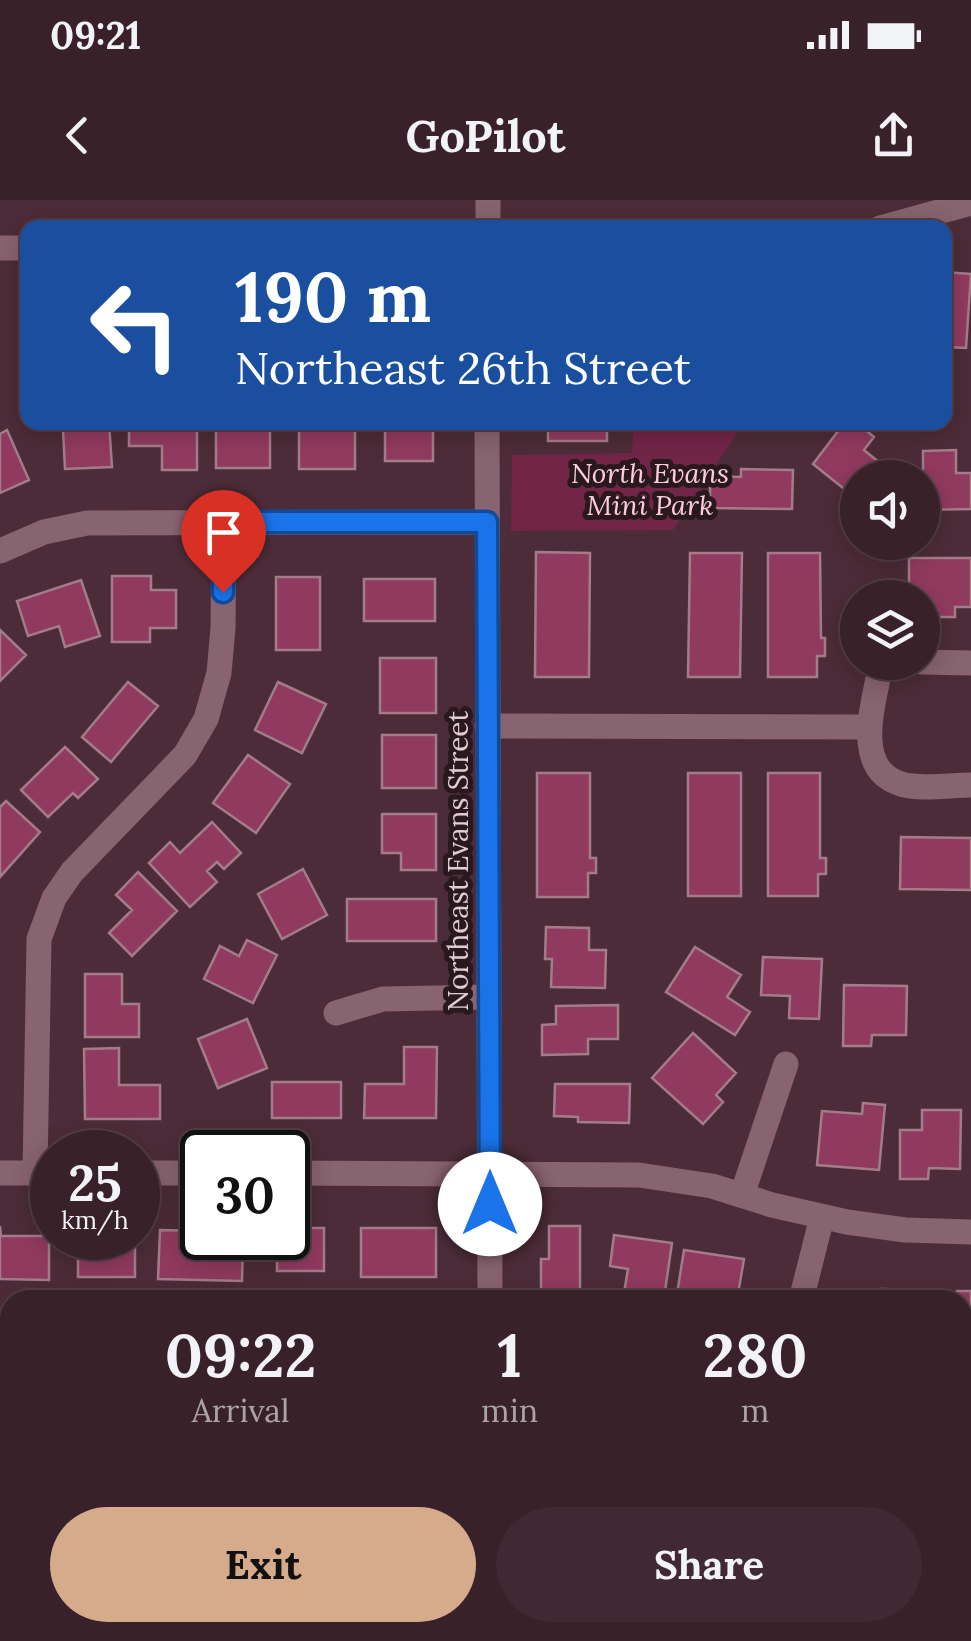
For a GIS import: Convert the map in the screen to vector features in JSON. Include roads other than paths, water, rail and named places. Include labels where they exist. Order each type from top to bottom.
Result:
[{"type":"street","points":[[909,220],[971,203]]},
{"type":"street","name":"Northeast Evans Street","points":[[487,430],[490,1290]]},
{"type":"street","points":[[43,1130],[39,939],[54,898],[72,872],[186,756],[206,719],[219,672],[222,642],[224,522]]},
{"type":"street","points":[[0,551],[44,532],[87,523],[487,522]]},
{"type":"street","points":[[940,662],[971,663]]},
{"type":"street","points":[[879,680],[868,727],[873,756],[882,774],[903,785],[971,785]]},
{"type":"street","points":[[487,726],[868,727]]},
{"type":"street","points":[[336,1013],[383,999],[488,998]]},
{"type":"street","points":[[742,1195],[786,1064]]},
{"type":"street","points":[[0,1173],[30,1173]]},
{"type":"street","points":[[310,1173],[640,1174],[712,1186],[822,1218],[905,1230],[971,1232]]},
{"type":"street","points":[[804,1290],[822,1218]]},
{"type":"park label","name":"North Evans Mini Park","points":[[650,489]]}]
